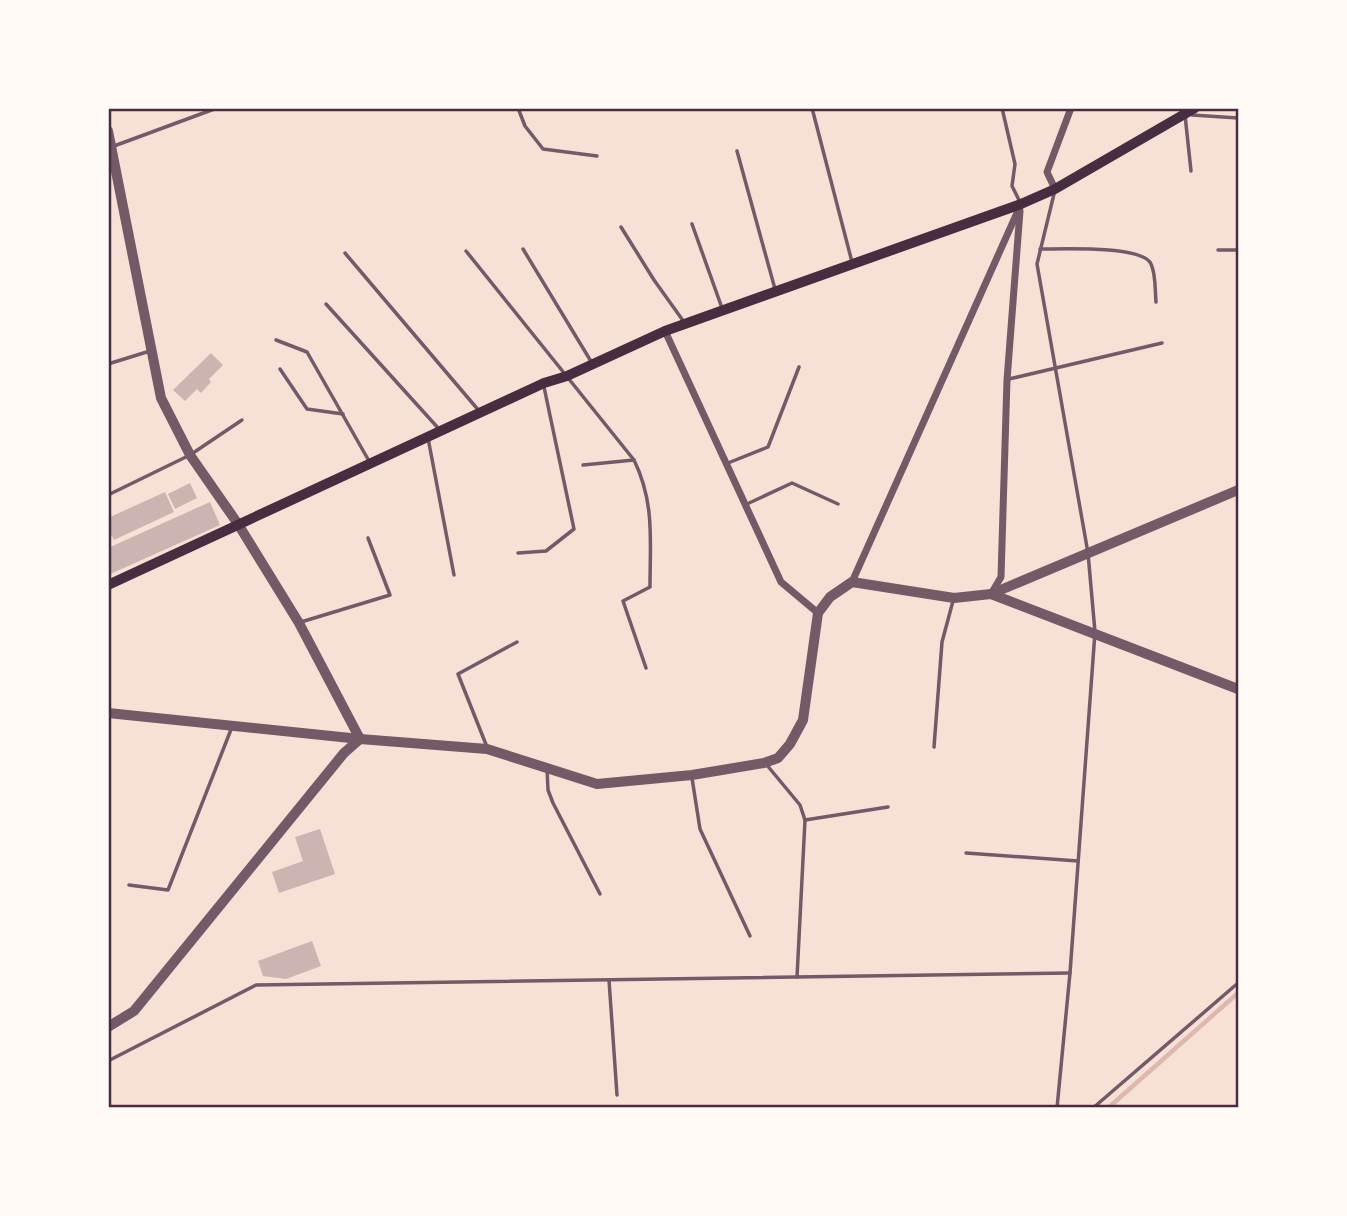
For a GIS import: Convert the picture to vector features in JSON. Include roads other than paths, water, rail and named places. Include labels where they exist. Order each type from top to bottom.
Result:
[{"type":"main road","points":[[108,585],[480,412],[665,331],[1021,204],[1055,189],[1190,111]]},
{"type":"street","points":[[1055,189],[1047,173],[1071,108]]},
{"type":"street","points":[[108,131],[161,398],[190,455],[238,524],[299,623],[360,739]]},
{"type":"street","points":[[991,594],[1001,577],[1006,380],[1021,204]]},
{"type":"street","points":[[108,713],[487,749],[597,784],[692,775],[765,763],[778,758],[790,744],[803,720],[818,613],[830,597],[852,582],[1021,204]]},
{"type":"street","points":[[665,331],[781,582],[818,613]]},
{"type":"street","points":[[852,582],[954,598],[991,594],[1238,490]]},
{"type":"street","points":[[991,594],[1238,689]]},
{"type":"street","points":[[108,1027],[134,1011],[344,753],[360,739]]},
{"type":"lane","points":[[110,147],[217,108]]},
{"type":"lane","points":[[518,108],[525,126],[543,149],[597,156]]},
{"type":"lane","points":[[812,108],[852,264]]},
{"type":"lane","points":[[1002,108],[1015,164],[1012,186],[1021,204]]},
{"type":"lane","points":[[1191,171],[1190,111],[1238,118]]},
{"type":"lane","points":[[737,151],[776,291]]},
{"type":"lane","points":[[1055,189],[1037,264],[1088,553],[1095,632],[1070,973],[1057,1108]]},
{"type":"lane","points":[[692,224],[723,310]]},
{"type":"lane","points":[[621,227],[685,324]]},
{"type":"lane","points":[[523,249],[593,364]]},
{"type":"lane","points":[[1040,249],[1116,250],[1145,257],[1151,263],[1156,302]]},
{"type":"lane","points":[[1218,250],[1238,250]]},
{"type":"lane","points":[[466,251],[634,460],[645,481],[649,506],[650,587],[622,601],[646,668]]},
{"type":"lane","points":[[345,253],[480,412]]},
{"type":"lane","points":[[326,304],[441,430]]},
{"type":"lane","points":[[276,340],[307,352],[370,463]]},
{"type":"lane","points":[[1006,380],[1162,343]]},
{"type":"lane","points":[[109,363],[152,351]]},
{"type":"lane","points":[[726,463],[768,447],[799,367]]},
{"type":"lane","points":[[280,369],[307,409],[343,414]]},
{"type":"lane","points":[[518,553],[545,551],[574,529],[544,383]]},
{"type":"lane","points":[[108,495],[190,455],[242,420]]},
{"type":"lane","points":[[428,436],[454,575]]},
{"type":"lane","points":[[583,465],[634,460]]},
{"type":"lane","points":[[745,505],[792,483],[838,504]]},
{"type":"lane","points":[[299,623],[390,595],[368,538]]},
{"type":"lane","points":[[934,747],[942,642],[954,598]]},
{"type":"lane","points":[[487,749],[458,674],[517,642]]},
{"type":"lane","points":[[130,885],[168,890],[233,725]]},
{"type":"lane","points":[[765,763],[800,805],[805,820],[797,977]]},
{"type":"lane","points":[[547,768],[548,790],[553,803],[600,894]]},
{"type":"lane","points":[[692,775],[700,829],[750,936]]},
{"type":"lane","points":[[805,820],[888,807]]},
{"type":"lane","points":[[966,853],[1078,861]]},
{"type":"lane","points":[[108,1061],[256,985],[1070,973]]},
{"type":"lane","points":[[609,980],[617,1095]]},
{"type":"lane","points":[[1093,1108],[1238,983]]},
{"type":"waterway","points":[[1108,1108],[1238,993]]}]
